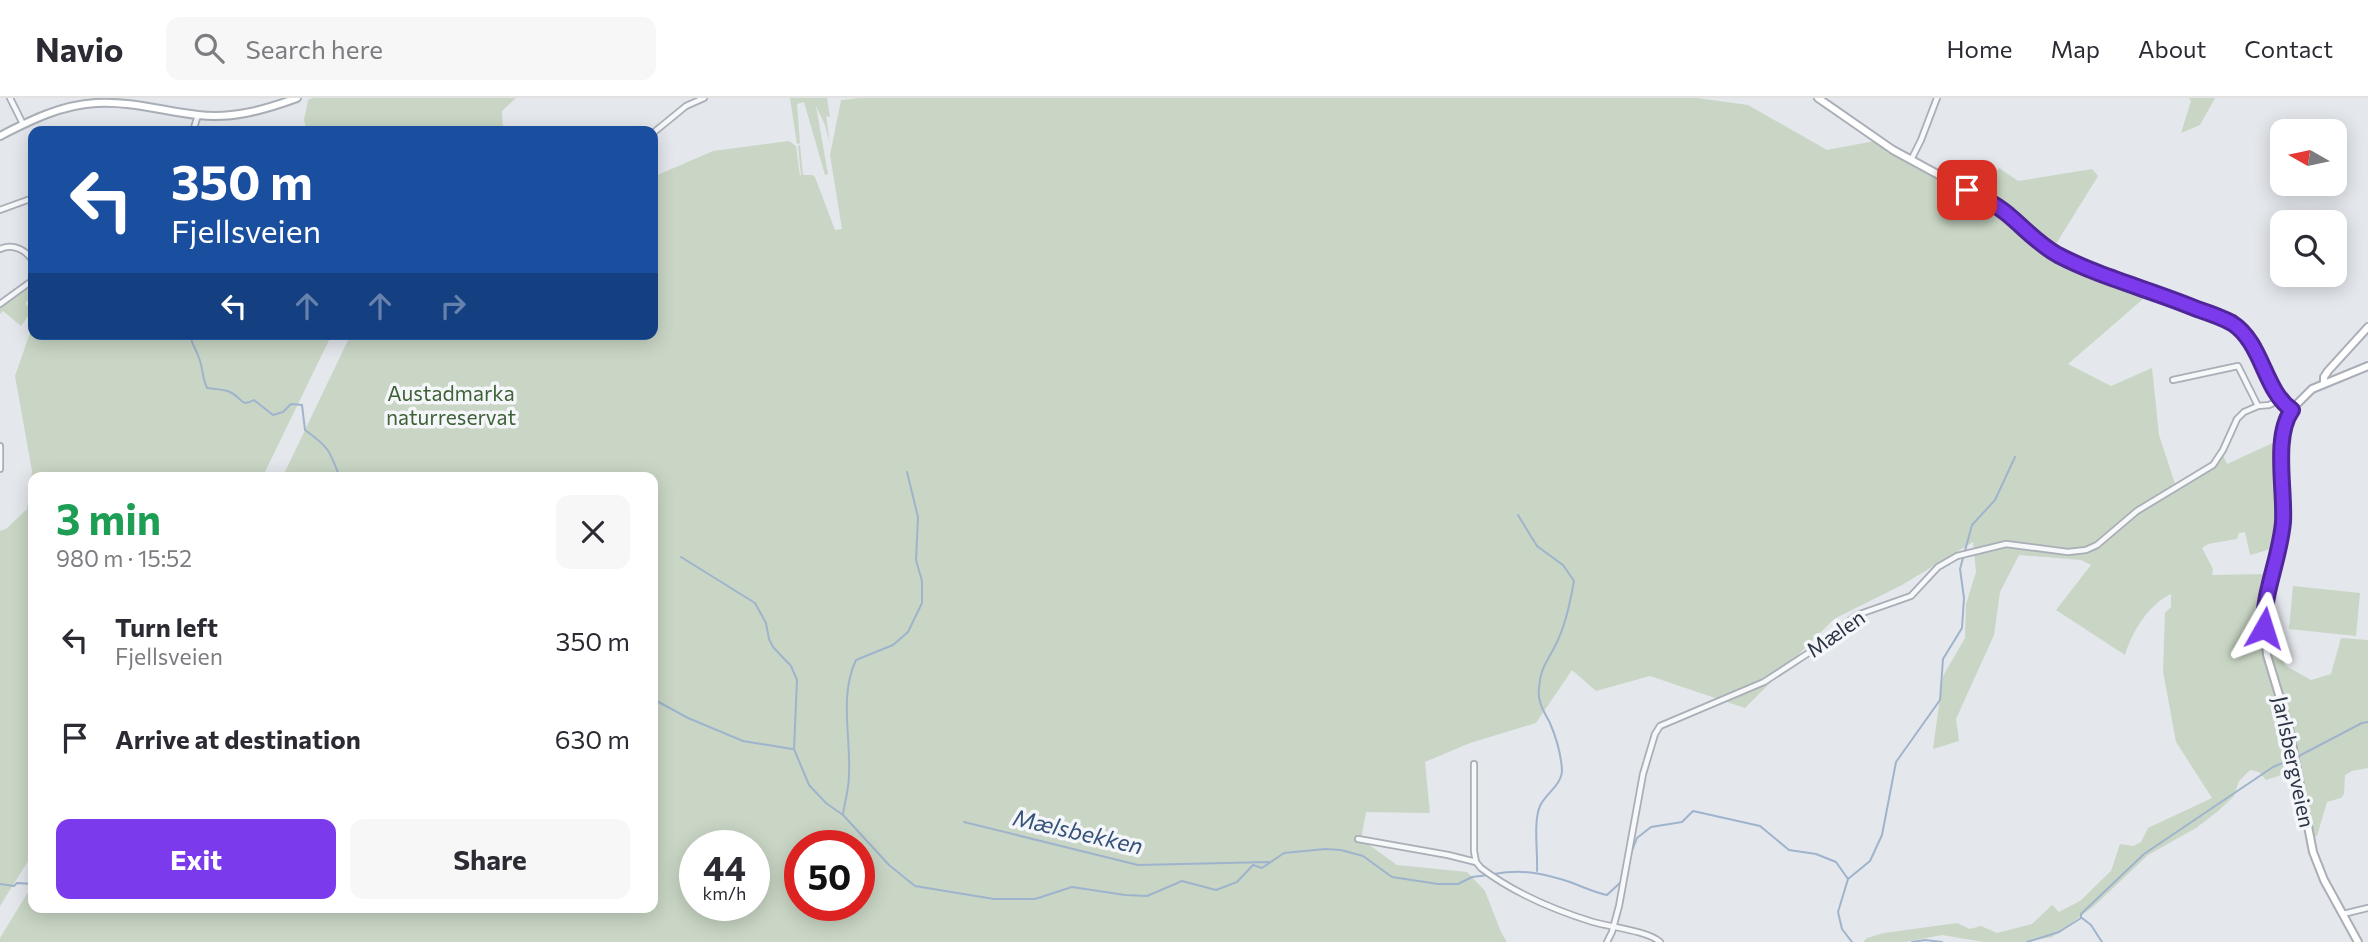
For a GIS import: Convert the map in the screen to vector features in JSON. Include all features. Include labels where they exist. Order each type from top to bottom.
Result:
[{"type":"main road","points":[[0,136],[57,110],[94,103],[125,104],[198,115],[242,114],[267,109],[297,98]]},
{"type":"main road","points":[[1818,98],[1911,160],[1996,206],[2058,255],[2232,323],[2245,335],[2254,349],[2280,400],[2292,410],[2309,391],[2368,366]]},
{"type":"main road","points":[[2324,383],[2328,371],[2368,327]]},
{"type":"main road","name":"Jarlsbergveien","points":[[2292,410],[2284,430],[2283,519],[2280,542],[2266,601],[2267,655],[2289,729],[2313,852],[2319,870],[2358,942]]},
{"type":"street","points":[[10,98],[23,124]]},
{"type":"street","points":[[658,129],[686,106],[704,98]]},
{"type":"street","points":[[1911,160],[1922,140],[1937,98]]},
{"type":"street","points":[[195,126],[198,115]]},
{"type":"street","points":[[0,211],[28,200]]},
{"type":"street","points":[[0,249],[5,247],[23,250],[28,256]]},
{"type":"street","points":[[0,304],[28,284]]},
{"type":"street","points":[[2173,380],[2238,366],[2258,406]]},
{"type":"street","name":"Mælen","points":[[1607,942],[1614,927],[1643,774],[1655,734],[1663,724],[1764,682],[1810,652],[1857,615],[1911,596],[1938,567],[1957,555],[2006,544],[2068,552],[2086,550],[2098,545],[2137,511],[2213,464],[2223,450],[2237,419],[2244,412],[2280,400]]},
{"type":"street","points":[[0,446],[0,469]]},
{"type":"street","points":[[1474,764],[1476,862]]},
{"type":"street","points":[[1358,839],[1476,862],[1495,878],[1548,906],[1651,936],[1660,942]]},
{"type":"street","points":[[2343,914],[2368,908]]},
{"type":"green space","points":[[516,98],[502,111],[503,126],[306,126],[304,120],[308,100]]},
{"type":"green space","points":[[790,98],[827,98],[830,117],[826,116],[830,144],[816,106],[828,174],[825,175],[804,102],[797,104],[800,143],[797,144]]},
{"type":"green space","name":"Austadmarka naturreservat","points":[[860,98],[1697,98],[1748,105],[1827,150],[1880,140],[1978,194],[1999,168],[2018,181],[2092,169],[2098,176],[2051,252],[2150,293],[2068,364],[2111,386],[2152,368],[2159,435],[2176,487],[2208,469],[2222,453],[2227,464],[2277,441],[2276,507],[2271,549],[2250,555],[2245,532],[2239,533],[2237,539],[2208,544],[2202,548],[2213,569],[2212,575],[2267,574],[2272,586],[2269,613],[2275,647],[2286,666],[2311,680],[2331,674],[2341,638],[2368,640],[2368,768],[2345,775],[2344,794],[2341,798],[2327,802],[2317,836],[2311,838],[2298,765],[2289,766],[2285,774],[2266,780],[2259,772],[2250,770],[2239,781],[2234,796],[2217,812],[2196,828],[2148,855],[2093,907],[2052,937],[2023,942],[1984,942],[1942,935],[1905,942],[1863,942],[1867,938],[1884,933],[1957,923],[1970,929],[1981,926],[1997,933],[2032,924],[2052,905],[2059,912],[2080,901],[2111,871],[2120,844],[2133,846],[2141,842],[2148,828],[2212,798],[2176,742],[2163,671],[2165,613],[2171,607],[2171,594],[2148,612],[2132,637],[2125,655],[2056,610],[2091,565],[2081,560],[2019,555],[2000,592],[1994,635],[1956,719],[1959,741],[1933,749],[1943,676],[1965,638],[1966,604],[1976,572],[1973,542],[1902,585],[1834,619],[1745,708],[1650,676],[1596,691],[1572,670],[1536,723],[1470,743],[1425,762],[1430,813],[1366,812],[1361,839],[1397,865],[1467,872],[1485,891],[1507,942],[0,942],[28,892],[28,913],[658,913],[658,472],[285,472],[348,340],[658,340],[658,175],[713,151],[789,141],[796,146],[800,176],[800,145],[803,175],[815,177],[835,230],[842,229],[830,155],[841,100]]},
{"type":"green space","points":[[2189,98],[2215,98],[2200,125],[2181,133],[2191,101]]},
{"type":"green space","points":[[28,287],[28,300],[25,304],[28,306],[28,316],[21,326],[3,311],[0,314],[0,307]]},
{"type":"green space","points":[[28,338],[329,340],[265,472],[32,472],[15,376]]},
{"type":"green space","points":[[28,501],[28,861],[0,906],[0,531],[6,529],[27,509]]},
{"type":"green space","points":[[2293,586],[2360,593],[2356,636],[2289,629]]},
{"type":"waterway","points":[[191,340],[207,388],[228,391],[246,403],[254,400],[273,415],[283,412],[291,404],[302,405],[305,430],[328,450],[338,472]]},
{"type":"waterway","points":[[1852,942],[1842,929],[1838,912],[1848,879],[1870,861],[1882,835],[1896,762],[1940,700],[1943,659],[1962,628],[1964,598],[1960,569],[1972,525],[1995,500],[2015,457]]},
{"type":"waterway","points":[[843,814],[849,780],[848,688],[856,660],[893,645],[908,632],[922,603],[922,581],[916,560],[918,517],[907,472]]},
{"type":"waterway","points":[[1518,515],[1537,546],[1563,565],[1574,581],[1564,624],[1540,682],[1540,702],[1554,734],[1562,770],[1559,780],[1542,802],[1538,813],[1537,871]]},
{"type":"waterway","points":[[681,557],[755,603],[766,623],[773,647],[791,666],[797,680],[794,749],[809,785],[826,803],[843,815],[889,865],[915,886],[994,899],[1035,899],[1072,887],[1147,896],[1182,881],[1216,890],[1237,882],[1253,865],[1262,868],[1284,853],[1325,849],[1363,856],[1392,877],[1438,884],[1458,884],[1472,877],[1488,875]]},
{"type":"waterway","points":[[658,702],[688,718],[743,741],[792,749]]},
{"type":"waterway","points":[[2297,757],[2368,722]]},
{"type":"waterway","points":[[2027,942],[2059,932],[2081,918],[2081,914],[2144,854],[2273,767],[2292,759]]},
{"type":"waterway","points":[[1630,856],[1637,838],[1651,827],[1682,822],[1693,811],[1760,826],[1789,850],[1816,854],[1836,862],[1848,879]]},
{"type":"waterway","name":"Mælsbekken","points":[[964,822],[1138,865],[1269,862]]},
{"type":"waterway","points":[[1494,874],[1541,874],[1607,895],[1622,881]]},
{"type":"waterway","points":[[0,884],[14,886],[17,883],[28,884]]},
{"type":"waterway","points":[[2082,918],[2091,925],[2102,942]]},
{"type":"waterway","points":[[1912,942],[1942,942]]},
{"type":"route","points":[[1967,190],[2004,211],[2058,255],[2127,284],[2220,317],[2232,323],[2245,335],[2280,400],[2292,410],[2286,419],[2284,430],[2282,530],[2266,601],[2264,628]]}]
